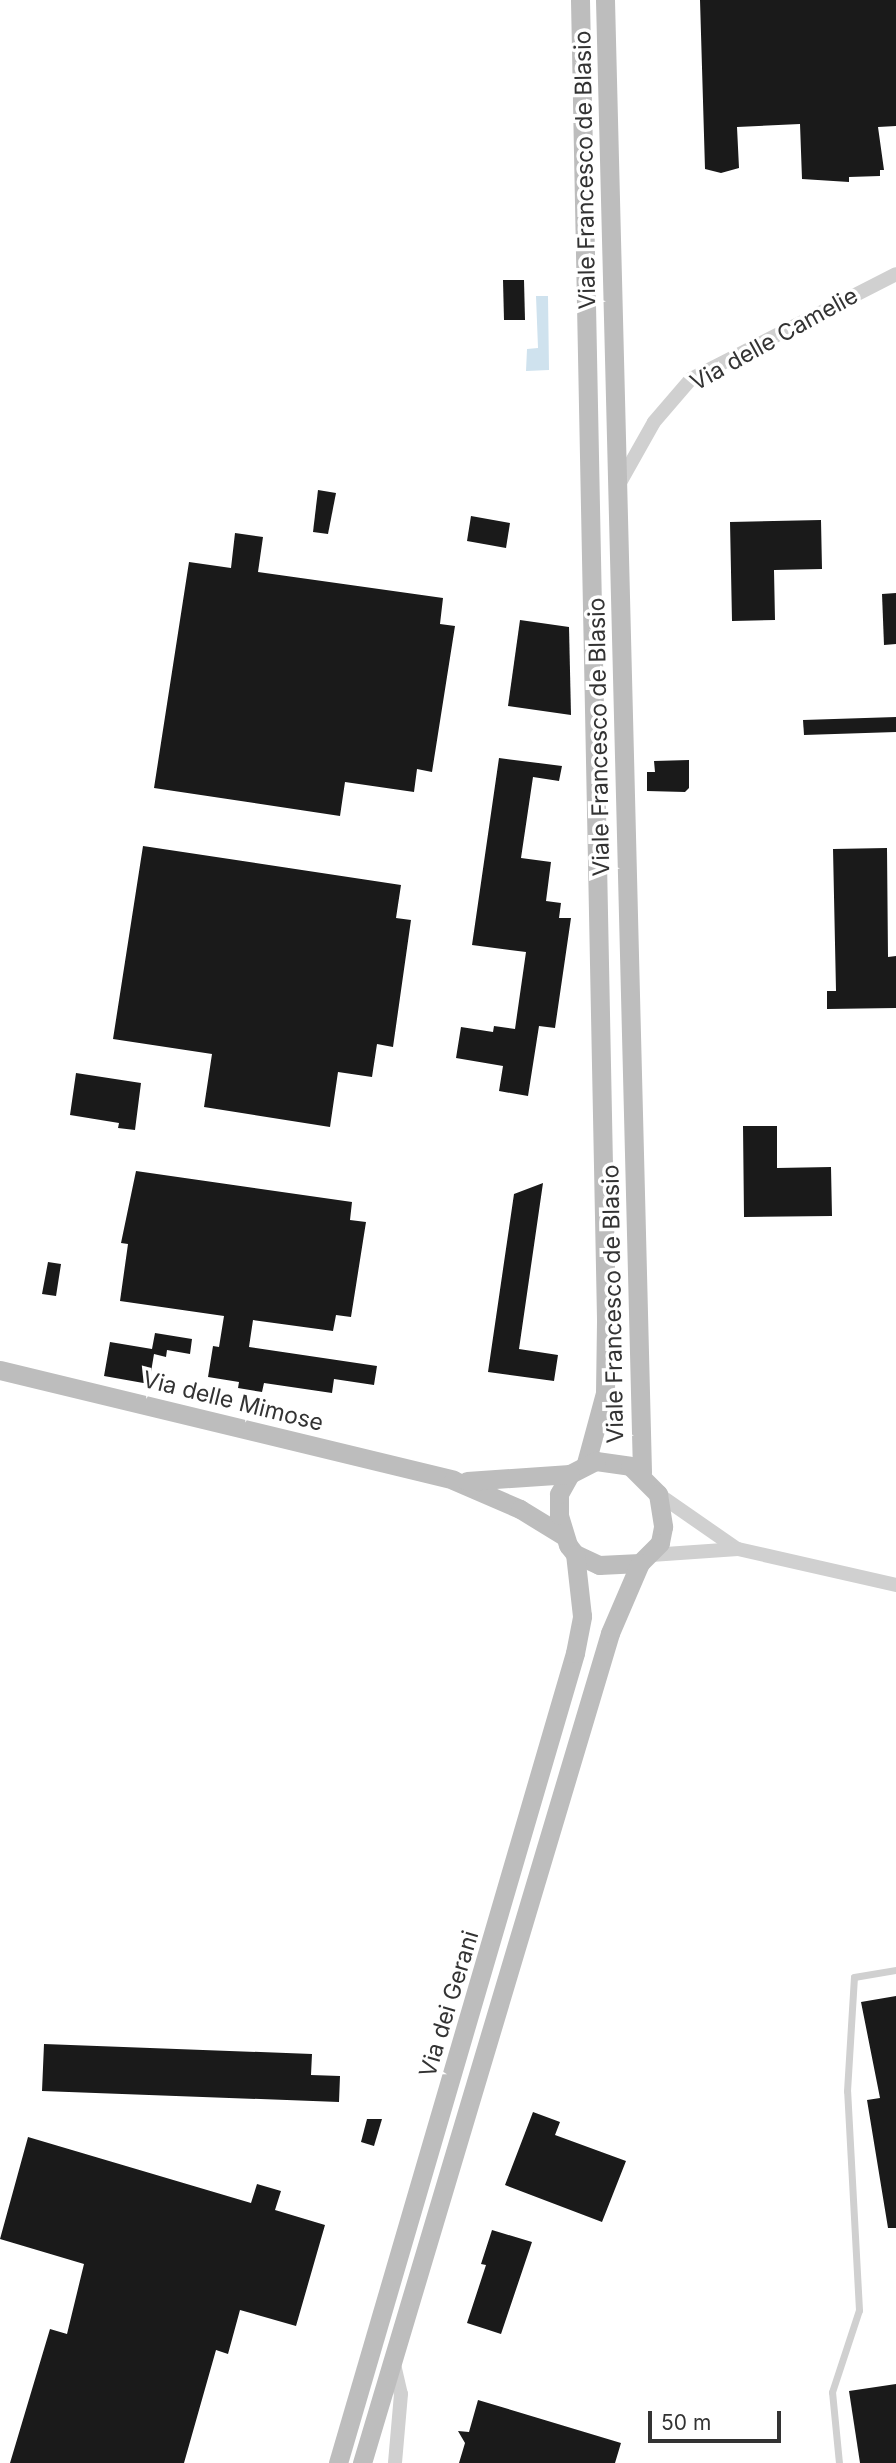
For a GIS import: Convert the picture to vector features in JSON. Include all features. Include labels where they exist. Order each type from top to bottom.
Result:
[{"type":"street","name":"Viale Francesco de Blasio","points":[[578,1469],[605,1393],[606,1322],[580,0]]},
{"type":"street","name":"Viale Francesco de Blasio","points":[[605,0],[642,1473]]},
{"type":"street","name":"Via delle Camelie","points":[[617,487],[654,422],[691,379],[896,274]]},
{"type":"street","name":"Via delle Mimose","points":[[0,1370],[453,1480],[520,1509],[564,1536]]},
{"type":"street","points":[[738,1549],[646,1559],[617,1567],[575,1554],[564,1536],[559,1494],[578,1469],[612,1461],[642,1473],[658,1494],[707,1532],[738,1549],[896,1585]]},
{"type":"street","name":"Via delle Mimose","points":[[453,1480],[578,1469]]},
{"type":"street","points":[[362,2463],[610,1633],[663,1527],[658,1494]]},
{"type":"street","name":"Via dei Gerani","points":[[338,2463],[575,1653],[582,1616],[575,1554]]},
{"type":"street","points":[[392,2356],[401,2394],[395,2463]]},
{"type":"lane","points":[[839,2463],[832,2392],[859,2310],[847,2091],[854,1977],[896,1970]]},
{"type":"water","points":[[536,296],[548,296],[549,370],[526,371],[527,349],[538,348]]},
{"type":"building","points":[[700,0],[896,0],[896,126],[878,127],[884,170],[880,170],[880,176],[849,177],[849,182],[802,179],[800,124],[737,127],[739,168],[721,173],[705,169]]},
{"type":"building","points":[[503,280],[524,280],[525,320],[504,320]]},
{"type":"building","points":[[318,490],[336,493],[328,534],[313,532]]},
{"type":"building","points":[[471,516],[510,523],[506,548],[467,541]]},
{"type":"building","points":[[821,520],[822,569],[774,570],[775,620],[732,621],[730,522]]},
{"type":"building","points":[[235,533],[263,537],[258,572],[443,598],[440,624],[455,626],[432,772],[417,769],[414,792],[345,782],[340,816],[154,788],[189,562],[231,568]]},
{"type":"building","points":[[896,593],[896,644],[884,645],[882,594]]},
{"type":"building","points":[[520,620],[569,627],[571,715],[508,706]]},
{"type":"building","points":[[896,717],[896,732],[804,735],[803,720]]},
{"type":"building","points":[[499,758],[562,766],[559,781],[533,777],[521,858],[551,862],[546,901],[561,903],[559,918],[571,918],[555,1028],[539,1026],[528,1096],[499,1091],[503,1066],[456,1058],[461,1027],[493,1032],[494,1026],[515,1029],[526,952],[472,945]]},
{"type":"building","points":[[689,760],[689,788],[685,792],[647,791],[647,772],[655,772],[654,761]]},
{"type":"building","points":[[143,846],[401,885],[396,918],[411,920],[393,1047],[377,1044],[372,1077],[338,1072],[330,1127],[204,1107],[212,1054],[113,1039]]},
{"type":"building","points":[[887,848],[888,957],[896,956],[896,1008],[827,1009],[827,991],[836,991],[833,849]]},
{"type":"building","points":[[76,1073],[141,1083],[135,1130],[118,1128],[119,1123],[70,1115]]},
{"type":"building","points":[[743,1126],[777,1126],[777,1168],[831,1167],[832,1216],[744,1217]]},
{"type":"building","points":[[136,1171],[352,1202],[350,1220],[366,1222],[351,1317],[336,1315],[333,1331],[253,1320],[249,1347],[377,1366],[374,1385],[334,1379],[332,1393],[264,1383],[262,1392],[238,1388],[239,1382],[208,1377],[213,1346],[219,1347],[224,1316],[120,1301],[128,1244],[121,1243]]},
{"type":"building","points":[[543,1183],[519,1349],[558,1355],[554,1381],[488,1372],[514,1194]]},
{"type":"building","points":[[48,1262],[61,1264],[56,1296],[42,1294]]},
{"type":"building","points":[[155,1333],[192,1339],[190,1354],[167,1350],[166,1357],[154,1354],[149,1384],[104,1376],[110,1342],[152,1349]]},
{"type":"building","points":[[896,1996],[896,2228],[888,2228],[867,2100],[880,2098],[861,2002]]},
{"type":"building","points":[[44,2044],[312,2054],[311,2075],[340,2076],[339,2102],[42,2091]]},
{"type":"building","points":[[533,2112],[560,2122],[555,2135],[626,2161],[602,2222],[505,2185]]},
{"type":"building","points":[[367,2119],[382,2119],[374,2146],[361,2142]]},
{"type":"building","points":[[28,2137],[251,2203],[257,2184],[281,2191],[275,2210],[325,2225],[296,2326],[240,2310],[228,2354],[216,2350],[184,2463],[10,2463],[50,2329],[67,2334],[84,2264],[0,2239]]},
{"type":"building","points":[[492,2230],[532,2242],[501,2334],[467,2323],[486,2265],[481,2264]]},
{"type":"building","points":[[896,2384],[896,2463],[860,2463],[849,2391]]},
{"type":"building","points":[[478,2400],[621,2443],[615,2463],[459,2463],[465,2443],[458,2431],[469,2432]]}]
